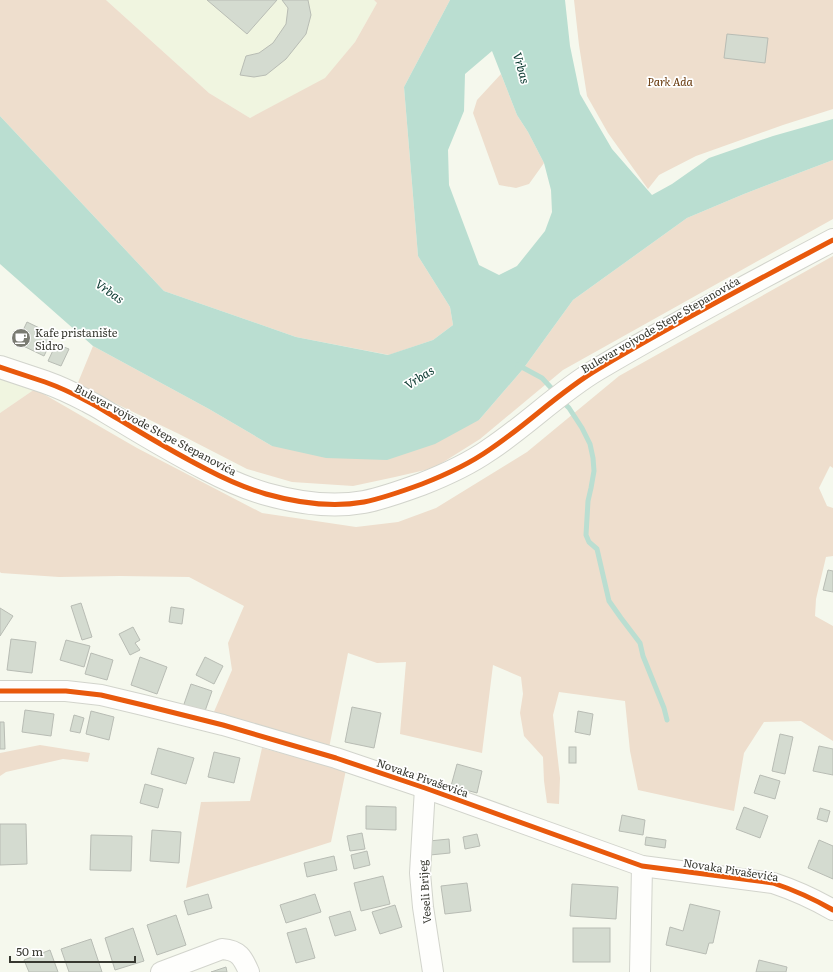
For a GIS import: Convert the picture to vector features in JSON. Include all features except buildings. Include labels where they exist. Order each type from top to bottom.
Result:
[{"type":"main road","name":"Bulevar vojvode Stepe Stepanovića","points":[[0,367],[47,383],[88,402],[192,462],[246,488],[298,502],[315,504],[362,502],[382,498],[406,490],[460,467],[488,451],[595,370],[687,318],[833,240]]},
{"type":"street","name":"Novaka Pivaševića","points":[[0,691],[66,691],[101,695],[216,723],[336,758],[425,788],[642,866],[773,883],[817,901],[833,910]]},
{"type":"street","name":"Veseli Brijeg","points":[[425,788],[420,872],[423,907],[433,972]]},
{"type":"street","points":[[640,972],[642,866]]},
{"type":"street","points":[[161,972],[222,949],[235,951],[245,962],[249,972]]},
{"type":"shaded area","points":[[106,0],[374,0],[377,3],[355,42],[325,79],[250,118],[209,93]]},
{"type":"shaded area","points":[[0,376],[35,389],[0,413]]},
{"type":"green space","points":[[0,0],[106,0],[209,93],[250,118],[325,78],[355,42],[377,3],[374,0],[450,0],[404,87],[418,256],[450,307],[453,325],[433,340],[389,355],[296,337],[164,291],[0,116]]},
{"type":"green space","name":"Park Ada","points":[[574,0],[833,0],[833,109],[696,156],[659,175],[648,189],[608,133],[587,96]]},
{"type":"green space","points":[[501,74],[517,115],[528,132],[544,163],[529,184],[516,188],[499,185],[473,113],[477,100]]},
{"type":"green space","points":[[833,160],[833,219],[563,370],[480,439],[434,468],[353,486],[292,482],[247,469],[179,434],[77,385],[93,346],[209,409],[272,446],[479,420],[523,369],[573,300],[687,218],[744,194]]},
{"type":"green space","points":[[833,256],[833,468],[830,466],[819,488],[827,506],[833,508],[833,556],[826,557],[816,599],[815,616],[833,626],[833,741],[801,721],[764,722],[744,753],[734,811],[638,790],[630,751],[625,701],[559,692],[553,715],[560,778],[559,804],[547,803],[543,757],[524,736],[520,713],[523,694],[521,677],[493,665],[482,753],[400,734],[406,662],[377,663],[348,653],[329,748],[213,714],[232,670],[228,643],[244,606],[189,577],[59,577],[0,572],[0,413],[35,389],[137,448],[262,513],[356,527],[398,522],[436,508],[527,452],[619,376]]},
{"type":"green space","points":[[40,745],[90,753],[88,762],[63,759],[6,772],[0,776],[0,753]]},
{"type":"green space","points":[[262,748],[346,770],[331,842],[186,888],[201,802],[250,801]]},
{"type":"water","name":"Vrbas","points":[[450,0],[565,0],[570,46],[580,94],[612,149],[652,195],[672,184],[709,158],[773,136],[833,119],[833,160],[744,194],[687,218],[573,300],[523,369],[479,420],[435,444],[387,460],[326,458],[272,446],[209,409],[93,346],[0,264],[0,116],[164,291],[296,337],[388,355],[433,340],[453,325],[450,307],[418,256],[404,87]],"holes":[[[492,51],[517,115],[528,132],[544,163],[551,190],[552,212],[545,231],[517,266],[499,275],[479,265],[449,185],[448,150],[464,111],[465,74]]]},
{"type":"waterway","points":[[518,365],[542,378],[555,392]]},
{"type":"waterway","points":[[561,400],[569,408],[582,428],[590,444],[593,458],[594,471],[588,501],[586,535],[589,542],[597,549],[609,601],[640,643],[643,656],[664,708],[667,720]]},
{"type":"cycle path","points":[[0,367],[72,393],[195,463],[228,480],[250,489],[278,497],[315,504],[352,504],[386,496],[422,484],[473,460],[517,430],[570,388],[598,369],[685,319],[833,240]]},
{"type":"cycle path","points":[[0,691],[66,691],[101,695],[223,725],[336,758],[425,788],[642,866],[773,883],[804,895],[833,910]]},
{"type":"place","name":"Kafe pristanište Sidro","points":[[21,338]]}]
